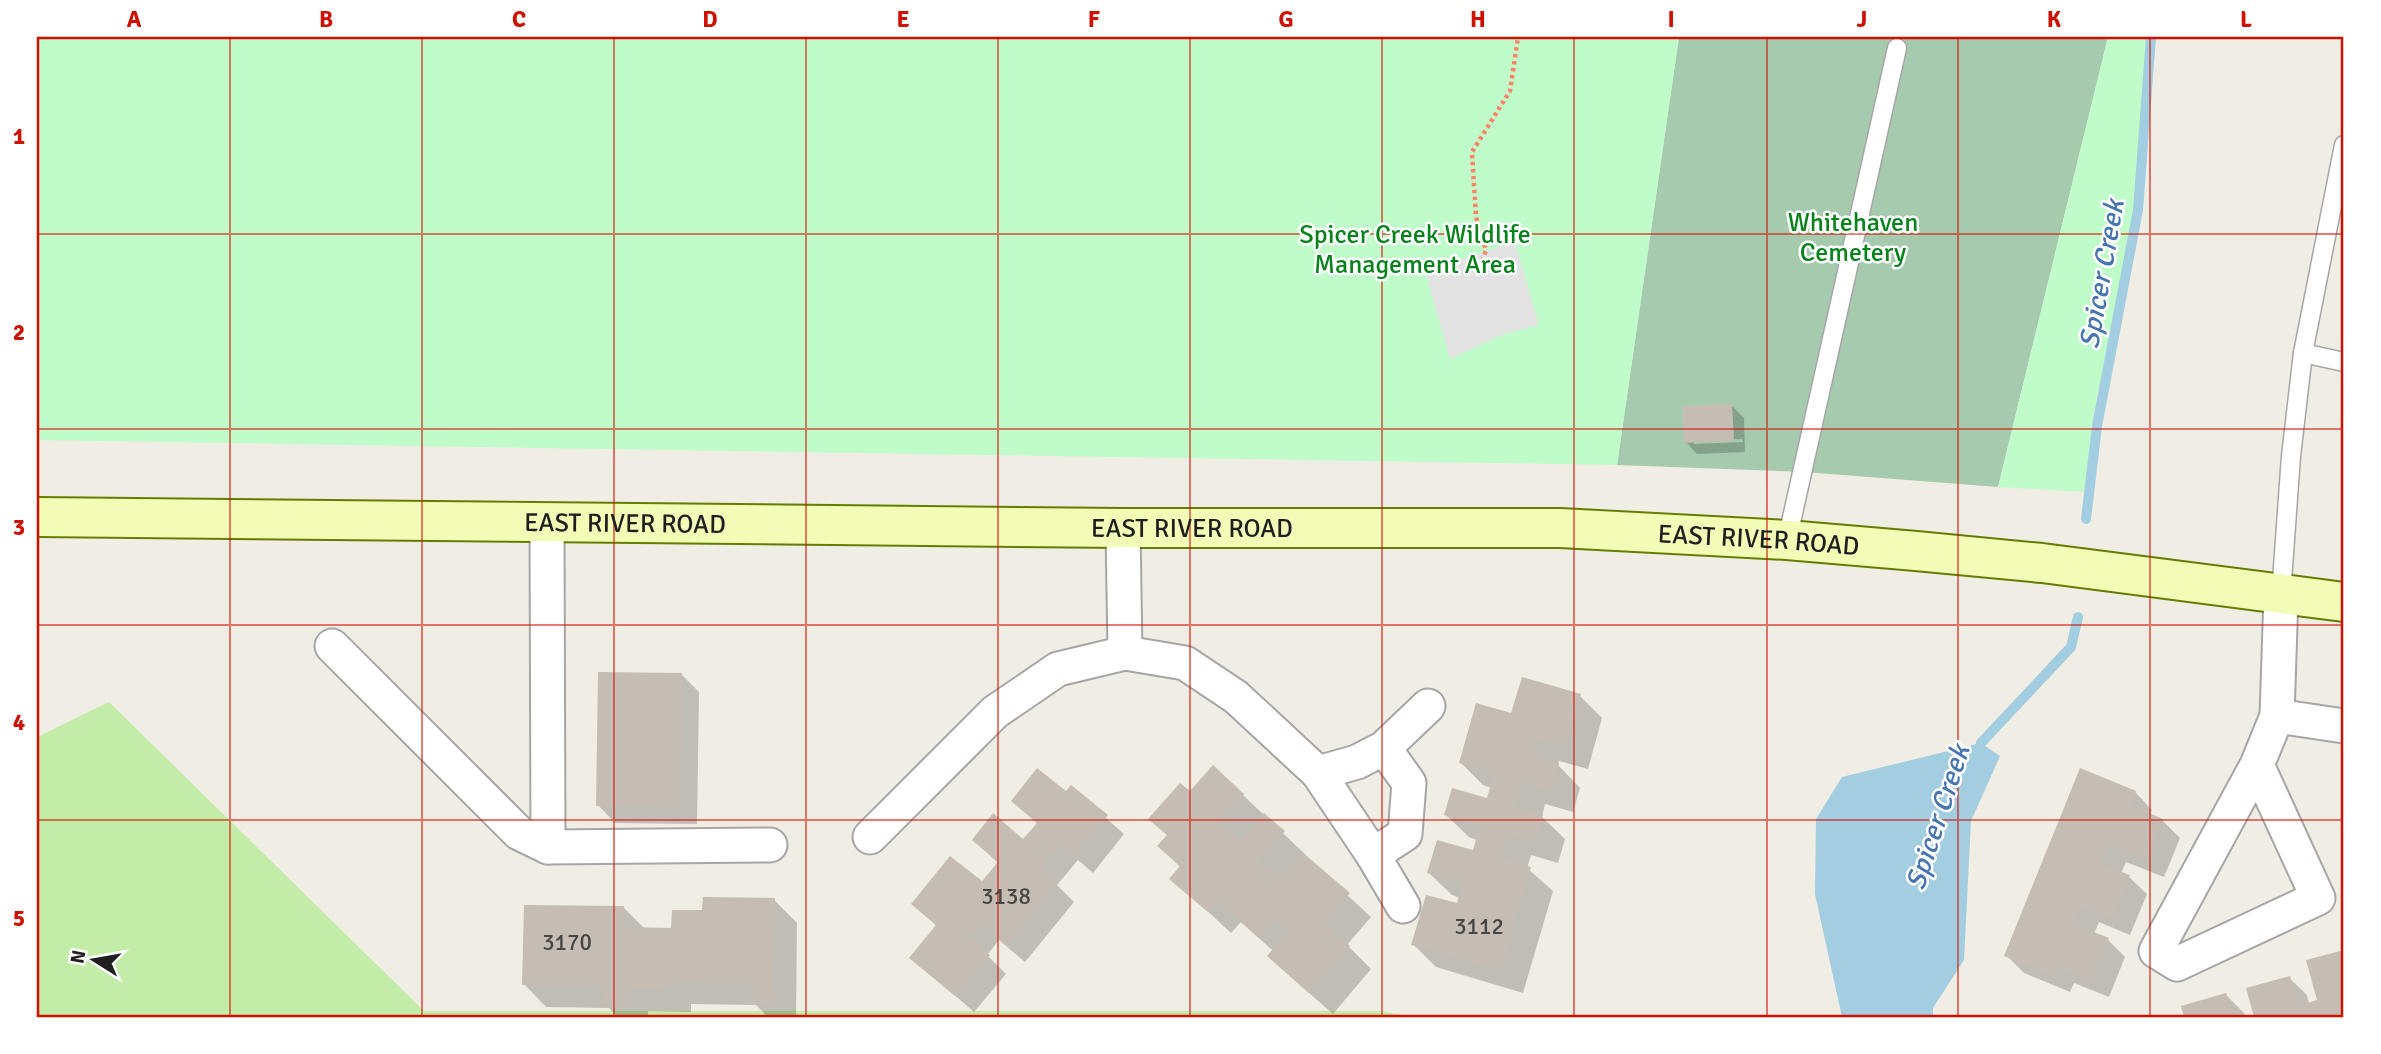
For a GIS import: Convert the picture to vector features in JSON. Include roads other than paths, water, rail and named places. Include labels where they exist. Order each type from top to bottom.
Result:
[{"type":"main road","name":"EAST RIVER ROAD","points":[[37,517],[1123,528],[1560,528],[1787,540],[2042,563],[2344,602]]},
{"type":"street","points":[[547,523],[548,847]]},
{"type":"street","points":[[1123,528],[1125,653]]},
{"type":"street","points":[[2257,765],[2318,898],[2176,964],[2157,951],[2257,765],[2277,716],[2281,595]]},
{"type":"street","points":[[332,646],[519,833],[548,847],[770,845]]},
{"type":"street","points":[[870,837],[995,712],[1058,669],[1125,653],[1185,663],[1236,697],[1318,773],[1373,855],[1403,906]]},
{"type":"street","points":[[1318,773],[1357,762],[1384,748],[1428,706]]},
{"type":"street","points":[[2277,716],[2344,726]]},
{"type":"street","points":[[1373,855],[1405,834],[1409,783],[1384,748]]},
{"type":"lane","points":[[1787,540],[1897,48]]},
{"type":"lane","points":[[2281,595],[2291,456],[2302,354],[2344,145]]},
{"type":"lane","points":[[2302,354],[2344,362]]},
{"type":"water","points":[[1981,743],[2000,756],[1971,821],[1964,960],[1933,1008],[1933,1017],[1842,1017],[1815,894],[1816,819],[1842,777]]},
{"type":"waterway","name":"Spicer Creek","points":[[2086,519],[2097,426],[2138,210],[2151,37]]},
{"type":"waterway","name":"Spicer Creek","points":[[1977,757],[1981,743],[2071,647],[2078,617]]},
{"type":"park label","name":"Whitehaven Cemetery","points":[[1853,237]]},
{"type":"park label","name":"Spicer Creek Wildlife Management Area","points":[[1415,249]]}]
